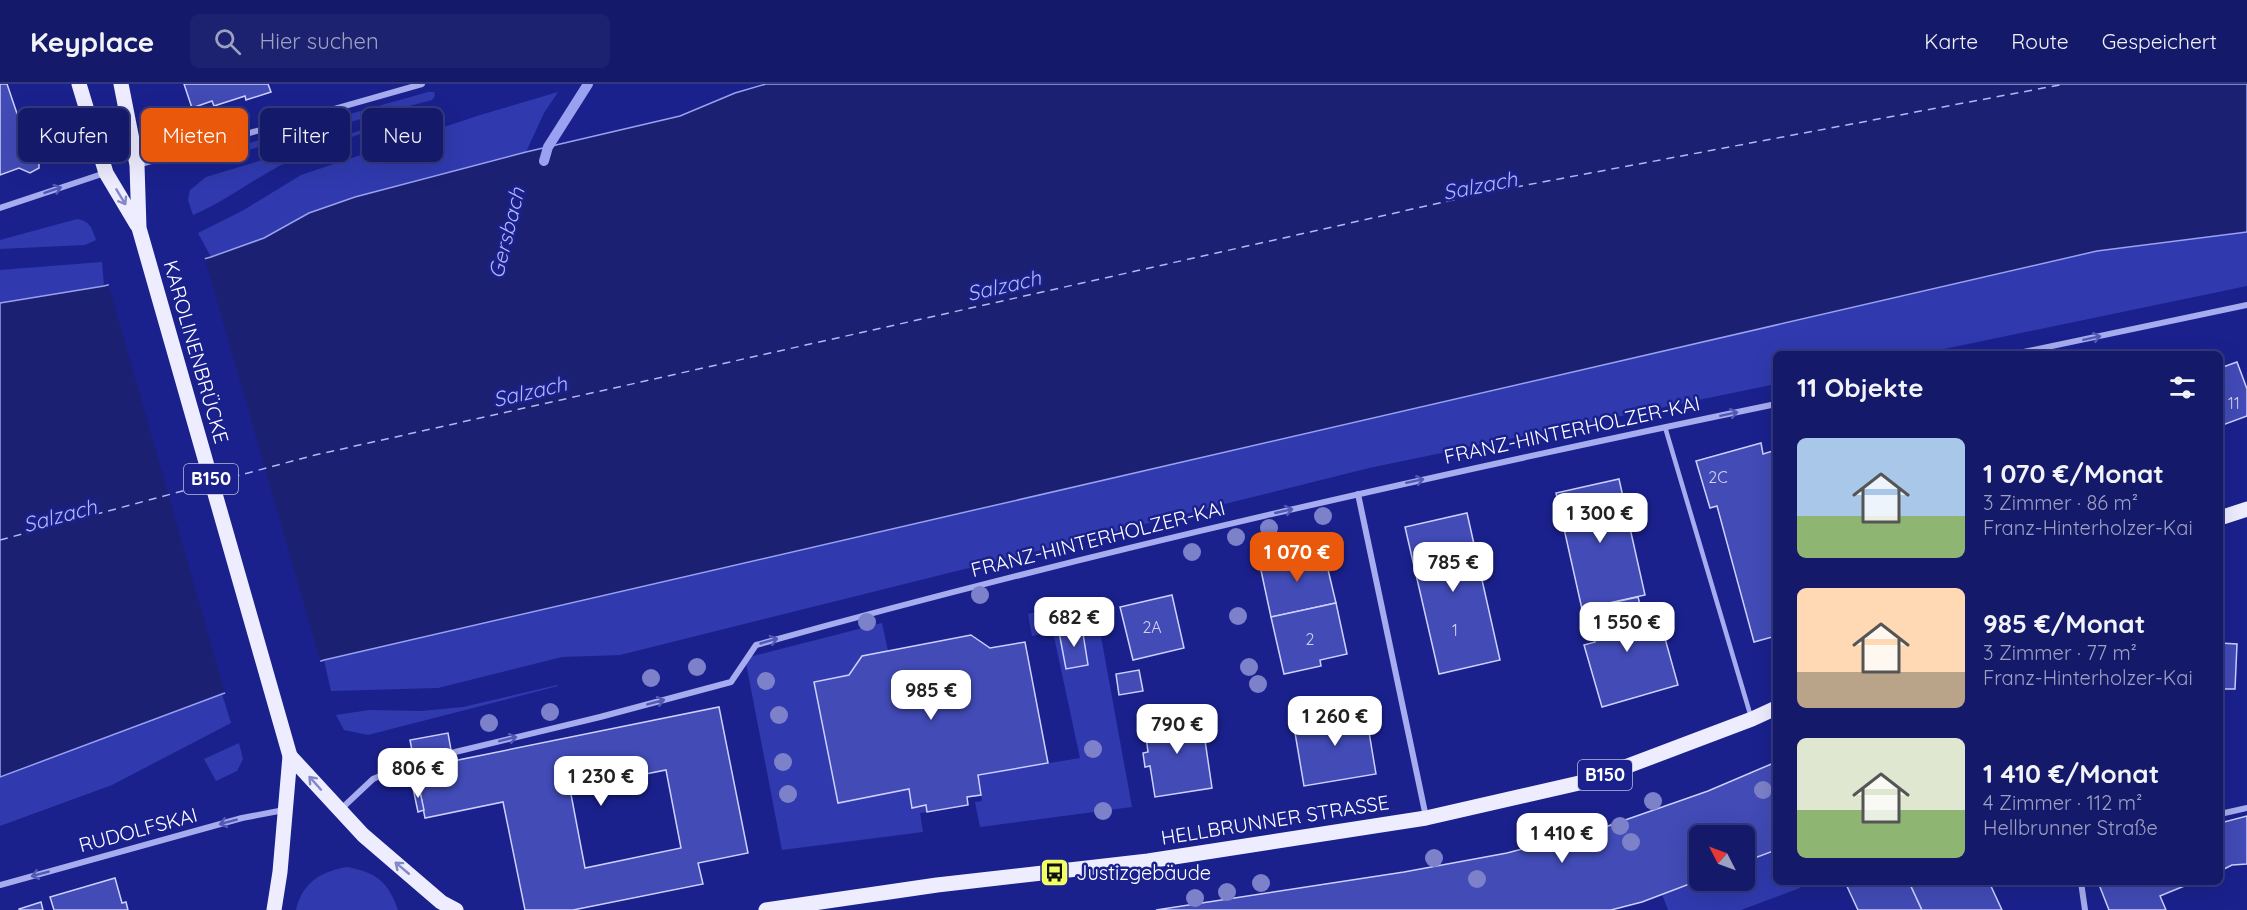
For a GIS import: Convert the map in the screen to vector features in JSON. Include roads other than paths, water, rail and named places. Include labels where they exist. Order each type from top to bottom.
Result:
[{"type":"main road","name":"B150","points":[[79,84],[106,172],[139,228]]},
{"type":"main road","name":"B150","points":[[121,84],[137,165],[139,228]]},
{"type":"main road","name":"KAROLINENBRÜCKE","points":[[139,228],[291,756]]},
{"type":"main road","points":[[2223,517],[2247,509]]},
{"type":"main road","name":"HELLBRUNNER STRASSE","points":[[766,910],[937,885],[1148,861],[1426,818],[1588,781],[1752,720],[1773,710]]},
{"type":"main road","name":"B150","points":[[274,910],[291,756]]},
{"type":"main road","name":"B150","points":[[291,756],[363,835],[441,902],[456,910]]},
{"type":"street","points":[[137,165],[422,84]]},
{"type":"street","points":[[0,208],[106,172]]},
{"type":"street","points":[[2028,351],[2247,305]]},
{"type":"street","name":"FRANZ-HINTERHOLZER-KAI","points":[[452,753],[731,682],[756,645],[907,603],[1358,494],[1773,405]]},
{"type":"street","points":[[1358,494],[1426,818]]},
{"type":"street","points":[[340,811],[373,779],[414,761]]},
{"type":"street","points":[[2223,813],[2247,808]]},
{"type":"street","name":"RUDOLFSKAI","points":[[0,885],[242,818],[285,810]]},
{"type":"street","points":[[2081,885],[2085,910]]},
{"type":"lane","points":[[1665,427],[1752,720]]},
{"type":"water","name":"Salzach","points":[[766,84],[2247,84],[2247,232],[2097,251],[324,660],[222,694],[0,777],[0,303],[104,286],[211,257],[264,238],[309,213],[355,197],[526,152],[680,116],[735,93]]},
{"type":"waterway","name":"Gersbach","points":[[544,161],[548,147],[588,84]]},
{"type":"tunnel","points":[[414,761],[451,753]]},
{"type":"place","name":"Justizgebäude","points":[[1055,873]]}]
